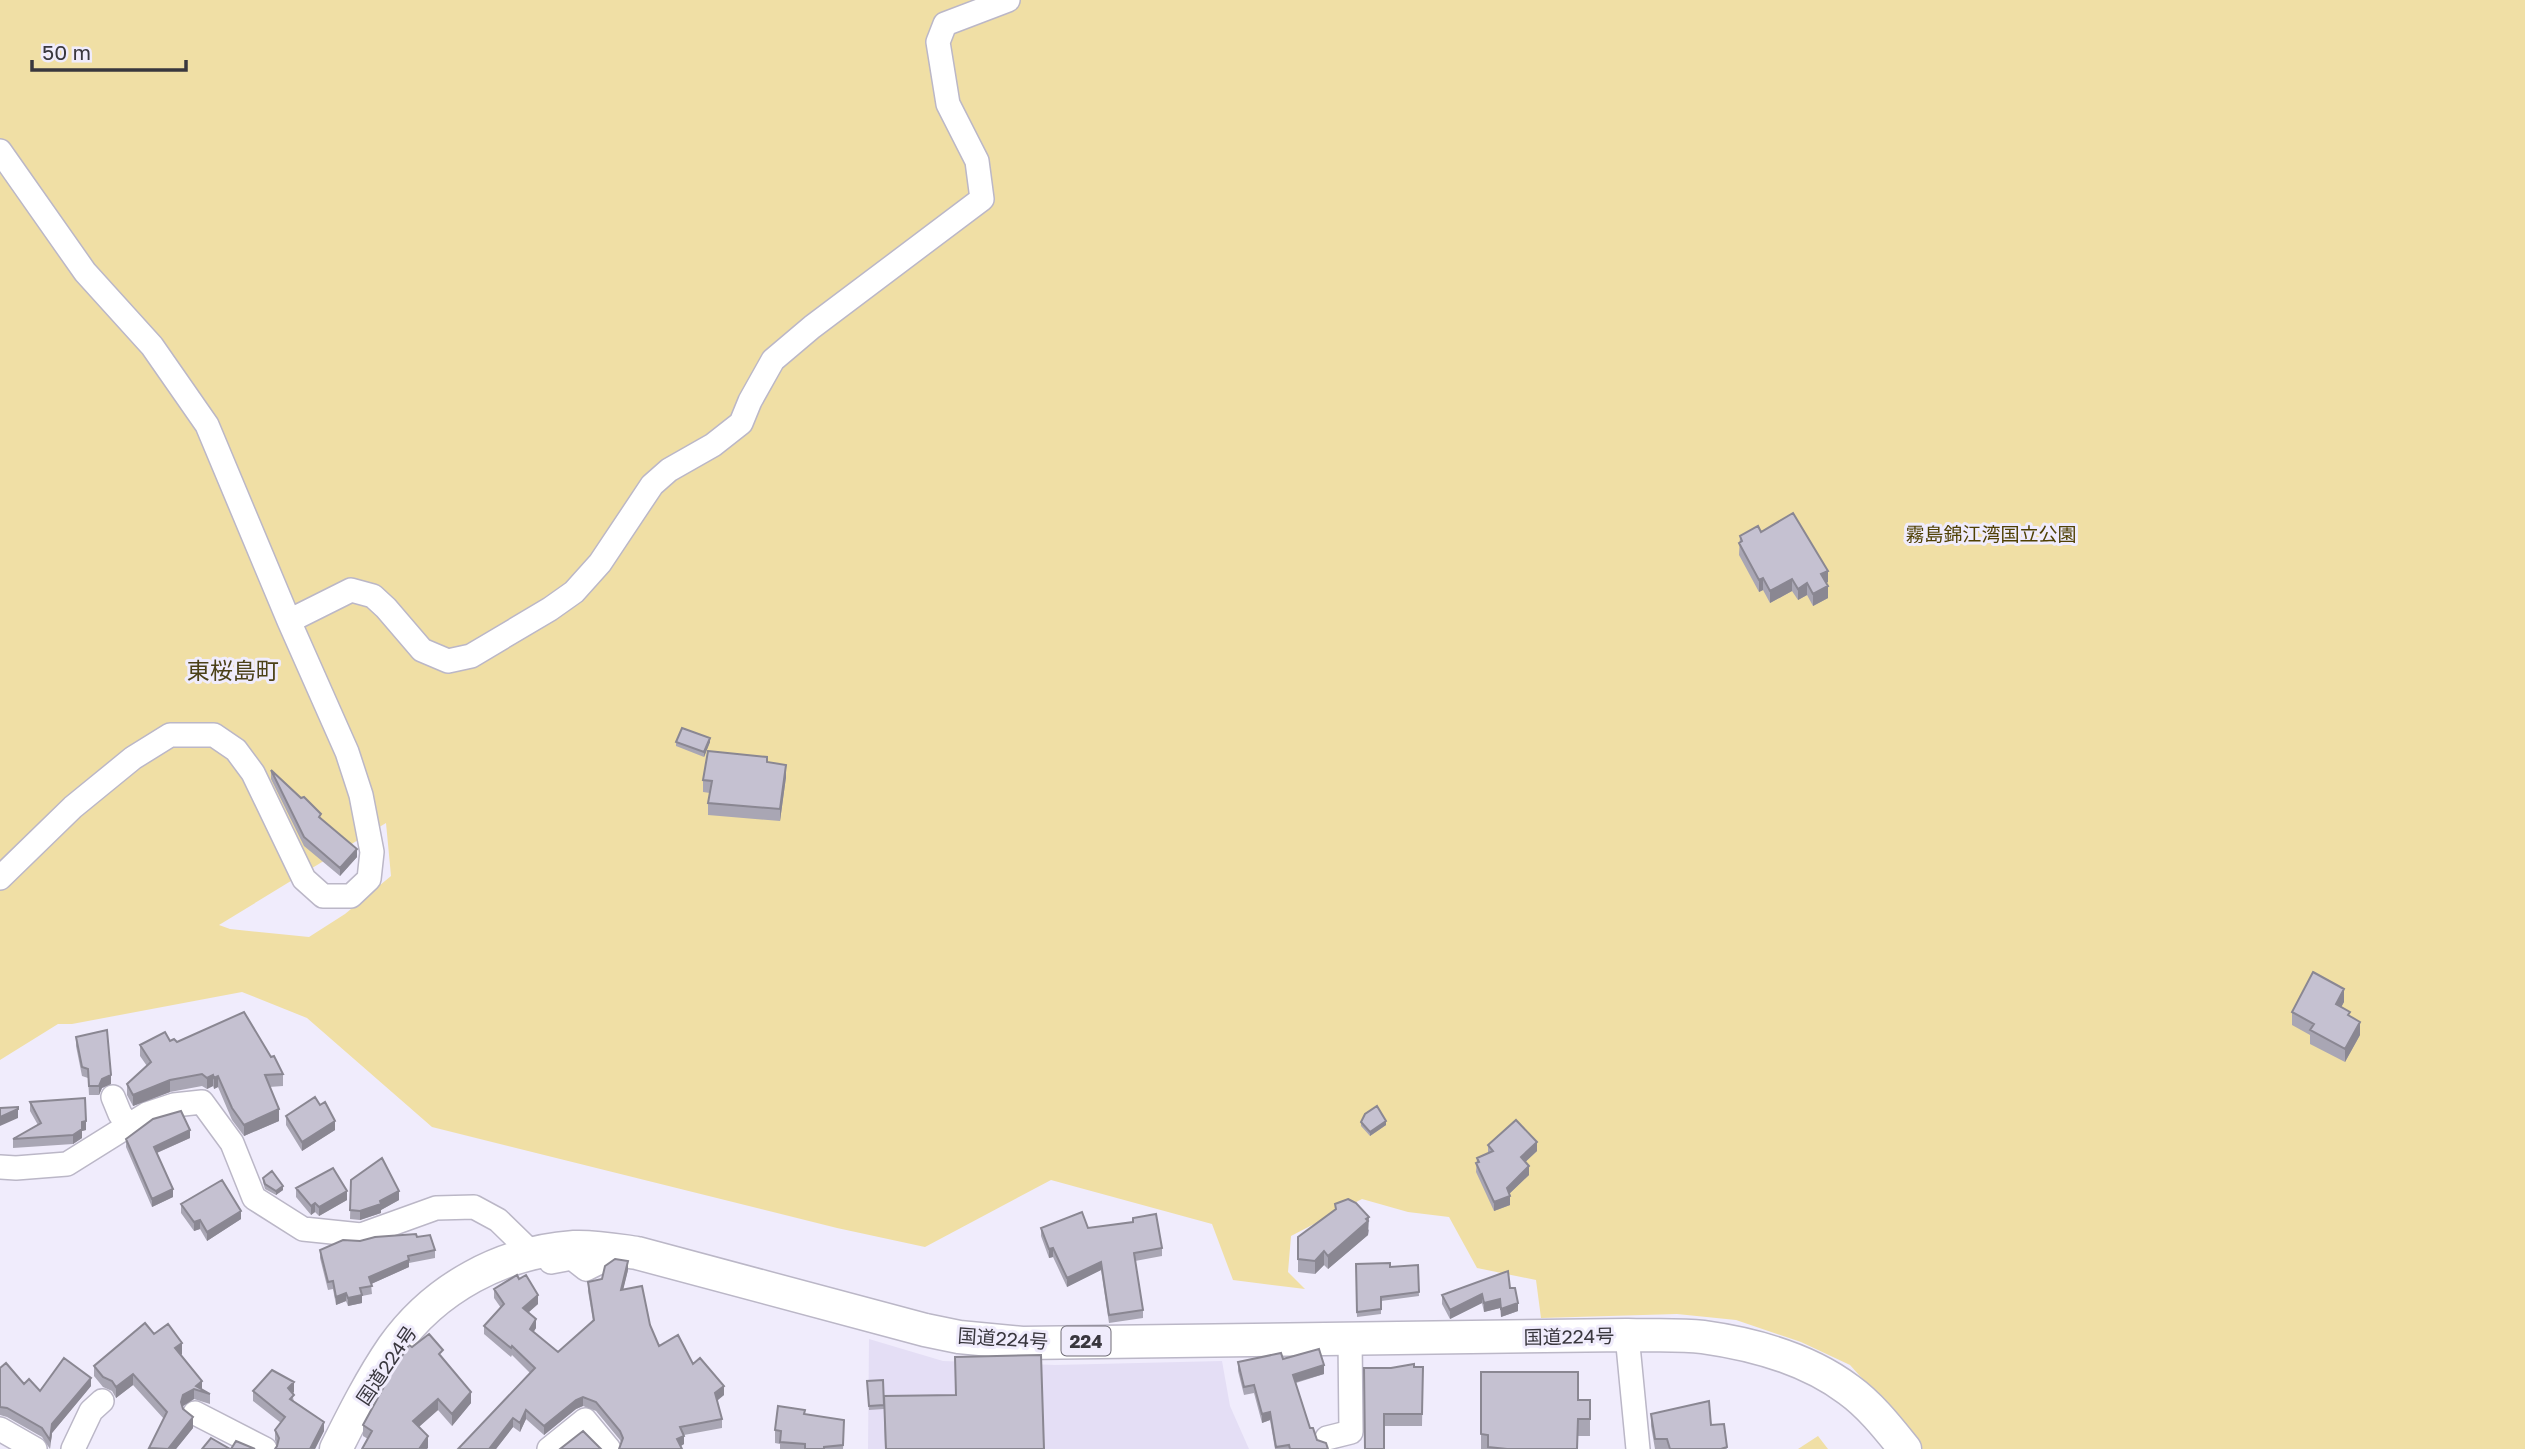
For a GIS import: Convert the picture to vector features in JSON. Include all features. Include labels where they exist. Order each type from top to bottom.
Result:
[{"type":"highway","name":"国道224号","points":[[335,1449],[394,1347],[420,1315],[451,1290],[481,1271],[520,1257],[574,1247],[637,1253],[859,1314],[959,1337],[1022,1343],[1627,1335],[1702,1337],[1769,1351],[1805,1364],[1849,1390],[1880,1418],[1905,1449]]},
{"type":"street","points":[[289,621],[351,590],[373,596],[422,650],[448,660],[471,656],[574,592],[600,563],[652,485],[669,470],[713,445],[741,423],[773,360],[812,327],[982,199],[977,161],[948,104],[938,42],[945,24],[1008,0]]},
{"type":"street","points":[[0,150],[85,272],[152,346],[207,425],[347,752],[361,795],[372,852],[369,878],[351,895],[323,896],[304,879],[253,773],[236,750],[214,735],[170,735],[133,758],[73,807],[0,878]]},
{"type":"street","points":[[113,1097],[120,1114],[129,1125]]},
{"type":"street","points":[[0,1167],[67,1164],[148,1114],[174,1105],[202,1102],[233,1143],[254,1198],[303,1229],[361,1235],[436,1208],[474,1207],[498,1220],[529,1269],[555,1260],[572,1258],[597,1270]]},
{"type":"street","points":[[1627,1335],[1642,1444]]},
{"type":"street","points":[[1326,1438],[1351,1432],[1350,1338]]},
{"type":"street","points":[[73,1449],[91,1411],[102,1401]]},
{"type":"street","points":[[194,1413],[265,1449]]},
{"type":"street","points":[[549,1449],[585,1420],[609,1449]]},
{"type":"street","points":[[0,1429],[35,1449]]},
{"type":"shaded area","points":[[869,1339],[943,1361],[1055,1365],[1222,1361],[1230,1406],[1249,1449],[868,1449]]},
{"type":"green space","name":"霧島錦江湾国立公園","points":[[0,0],[2525,0],[2525,1449],[1896,1449],[1877,1395],[1850,1365],[1801,1342],[1736,1320],[1677,1314],[1541,1318],[1536,1280],[1477,1268],[1449,1217],[1408,1212],[1362,1199],[1291,1236],[1288,1272],[1305,1289],[1233,1280],[1212,1224],[1051,1180],[925,1247],[837,1228],[432,1127],[307,1018],[242,992],[72,1024],[58,1024],[0,1060]],"holes":[[[386,823],[391,876],[345,914],[309,937],[230,929],[219,925]]]},
{"type":"green space","points":[[1818,1436],[1828,1449],[1798,1449]]},
{"type":"building","points":[[1793,513],[1828,571],[1821,574],[1828,586],[1813,594],[1807,583],[1798,589],[1792,579],[1770,591],[1763,578],[1759,580],[1739,543],[1742,541],[1740,536],[1758,526],[1761,532]]},
{"type":"building","points":[[682,728],[710,738],[704,752],[676,742]]},
{"type":"building","points":[[708,751],[767,757],[767,762],[786,765],[780,809],[708,803],[712,781],[703,780]]},
{"type":"building","points":[[271,770],[301,798],[304,797],[321,814],[319,817],[357,849],[340,868],[304,837]]},
{"type":"building","points":[[2313,972],[2344,989],[2336,1004],[2360,1022],[2345,1049],[2310,1030],[2314,1024],[2292,1012]]},
{"type":"building","points":[[244,1012],[283,1074],[265,1075],[279,1109],[244,1125],[232,1108],[218,1076],[214,1078],[213,1075],[207,1078],[202,1074],[170,1080],[133,1095],[127,1084],[151,1062],[140,1045],[165,1032],[170,1041],[174,1039],[177,1042]]},
{"type":"building","points":[[107,1030],[111,1075],[102,1079],[99,1086],[89,1086],[88,1069],[82,1067],[76,1037]]},
{"type":"building","points":[[315,1097],[320,1105],[325,1102],[335,1121],[302,1142],[286,1116]]},
{"type":"building","points":[[85,1098],[86,1121],[82,1122],[82,1129],[73,1135],[13,1139],[41,1123],[30,1102]]},
{"type":"building","points":[[1377,1106],[1386,1121],[1370,1132],[1361,1122],[1365,1114]]},
{"type":"building","points":[[0,1108],[18,1109],[0,1117]]},
{"type":"building","points":[[181,1111],[190,1130],[154,1147],[173,1189],[152,1199],[126,1139],[153,1119]]},
{"type":"building","points":[[1516,1120],[1537,1142],[1521,1157],[1529,1166],[1507,1188],[1510,1196],[1494,1202],[1476,1163],[1479,1162],[1477,1158],[1493,1151],[1488,1145]]},
{"type":"building","points":[[382,1158],[399,1191],[380,1201],[381,1204],[360,1211],[350,1210],[351,1180]]},
{"type":"building","points":[[333,1168],[347,1191],[319,1207],[315,1203],[311,1206],[296,1188]]},
{"type":"building","points":[[272,1171],[283,1186],[276,1191],[265,1184],[263,1178]]},
{"type":"building","points":[[222,1180],[241,1211],[207,1232],[200,1220],[194,1222],[181,1204]]},
{"type":"building","points":[[1348,1199],[1356,1203],[1369,1217],[1366,1219],[1368,1221],[1328,1256],[1324,1251],[1315,1261],[1298,1259],[1298,1237],[1336,1209],[1335,1204]]},
{"type":"building","points":[[1082,1212],[1088,1228],[1133,1222],[1133,1218],[1156,1214],[1162,1248],[1134,1253],[1143,1310],[1109,1315],[1101,1262],[1067,1278],[1053,1248],[1049,1249],[1041,1228]]},
{"type":"building","points":[[416,1234],[417,1237],[430,1235],[435,1250],[408,1256],[409,1260],[369,1277],[372,1286],[360,1288],[362,1295],[348,1298],[346,1293],[336,1297],[333,1281],[328,1282],[320,1250],[343,1240],[360,1241],[375,1237]]},
{"type":"building","points":[[615,1259],[628,1261],[621,1290],[642,1286],[650,1325],[659,1346],[678,1335],[693,1364],[700,1358],[724,1386],[715,1393],[722,1419],[680,1427],[684,1436],[677,1439],[682,1449],[619,1449],[623,1438],[620,1431],[596,1402],[583,1397],[544,1426],[526,1410],[520,1423],[513,1418],[489,1449],[458,1449],[535,1368],[512,1346],[511,1348],[484,1326],[504,1304],[494,1289],[517,1275],[519,1279],[526,1275],[538,1295],[523,1308],[536,1319],[530,1329],[558,1352],[594,1320],[588,1282],[602,1279],[605,1266]]},
{"type":"building","points":[[1390,1263],[1390,1267],[1418,1265],[1419,1292],[1381,1297],[1381,1309],[1357,1312],[1356,1264]]},
{"type":"building","points":[[1508,1271],[1510,1288],[1515,1288],[1518,1303],[1501,1309],[1500,1299],[1484,1303],[1482,1294],[1450,1310],[1442,1295]]},
{"type":"building","points":[[145,1323],[154,1334],[168,1324],[182,1343],[175,1348],[202,1381],[196,1386],[210,1394],[194,1389],[183,1395],[183,1409],[193,1417],[168,1449],[149,1448],[167,1412],[133,1374],[116,1387],[94,1366]]},
{"type":"building","points":[[429,1334],[443,1350],[439,1354],[471,1392],[452,1414],[438,1399],[413,1421],[428,1436],[419,1449],[362,1449],[372,1431],[363,1425],[393,1370],[409,1345],[412,1347]]},
{"type":"building","points":[[1319,1349],[1324,1365],[1293,1375],[1310,1428],[1313,1428],[1317,1440],[1326,1443],[1328,1449],[1290,1449],[1289,1445],[1276,1447],[1270,1412],[1262,1414],[1254,1385],[1244,1387],[1238,1362],[1281,1353],[1283,1359]]},
{"type":"building","points":[[1041,1355],[1044,1449],[886,1449],[884,1396],[956,1395],[955,1357]]},
{"type":"building","points":[[64,1358],[91,1378],[52,1424],[50,1440],[42,1428],[7,1408],[0,1407],[0,1368],[6,1363],[24,1384],[29,1379],[40,1391]]},
{"type":"building","points":[[1414,1364],[1414,1367],[1423,1367],[1422,1414],[1384,1414],[1384,1449],[1365,1449],[1364,1368],[1391,1368]]},
{"type":"building","points":[[272,1370],[294,1382],[288,1388],[294,1395],[290,1399],[324,1422],[310,1449],[275,1449],[279,1438],[275,1430],[285,1417],[253,1391]]},
{"type":"building","points":[[1481,1372],[1578,1372],[1578,1400],[1590,1400],[1590,1419],[1578,1419],[1577,1449],[1488,1447],[1488,1435],[1481,1434]]},
{"type":"building","points":[[883,1380],[884,1405],[869,1406],[867,1381]]},
{"type":"building","points":[[1709,1401],[1711,1425],[1724,1424],[1727,1447],[1670,1449],[1667,1439],[1655,1439],[1651,1414]]},
{"type":"building","points":[[778,1406],[805,1410],[804,1414],[844,1420],[843,1445],[805,1449],[805,1444],[780,1442],[781,1431],[775,1430]]},
{"type":"building","points":[[583,1431],[601,1449],[560,1449]]},
{"type":"building","points":[[211,1438],[230,1449],[202,1449]]},
{"type":"building","points":[[236,1441],[255,1449],[231,1449]]},
{"type":"district","name":"東桜島町","points":[[233,670]]}]
